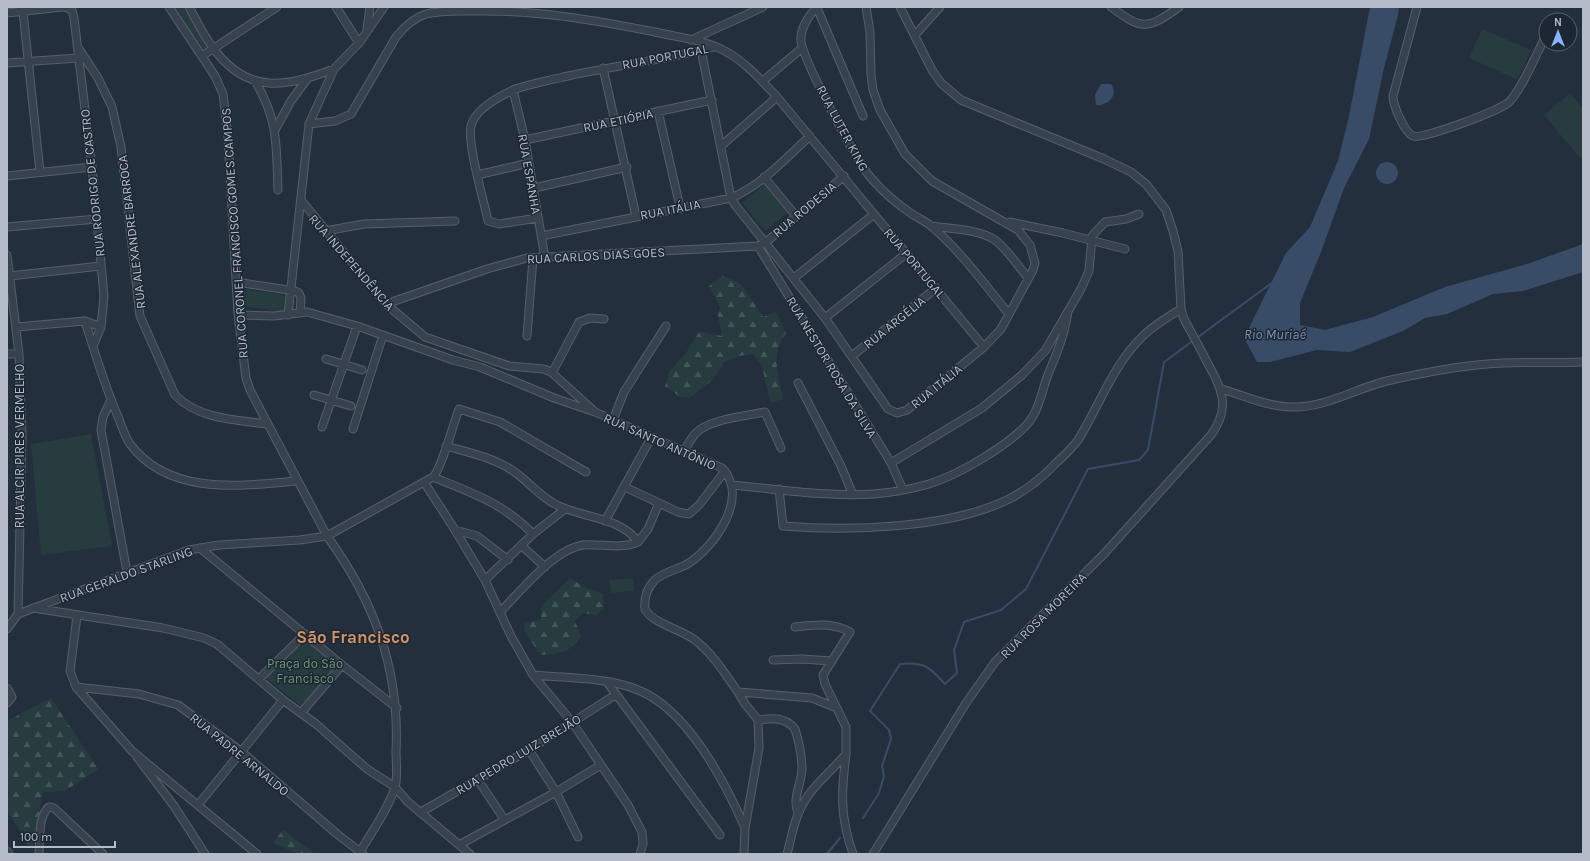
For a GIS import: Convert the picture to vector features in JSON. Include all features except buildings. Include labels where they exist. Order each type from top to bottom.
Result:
[{"type":"street","points":[[7,13],[62,7]]},
{"type":"street","name":"RUA RODRIGO DE CASTRO","points":[[65,7],[72,10],[74,18],[76,46],[92,167],[104,296],[101,327],[93,346]]},
{"type":"street","name":"RUA CORONEL FRANCISCO GOMES CAMPOS","points":[[169,7],[215,76],[223,94],[228,138],[238,315],[246,378],[250,390],[296,481],[375,618],[388,657],[397,708],[395,787],[362,853]]},
{"type":"street","points":[[189,7],[213,49],[229,67],[249,80],[290,83],[307,79],[334,69]]},
{"type":"street","points":[[202,56],[277,7]]},
{"type":"street","points":[[336,7],[359,43]]},
{"type":"street","points":[[367,30],[370,7]]},
{"type":"street","points":[[288,315],[309,124],[334,69],[359,43],[384,7]]},
{"type":"street","points":[[691,40],[763,7]]},
{"type":"street","points":[[806,7],[816,9],[863,116]]},
{"type":"street","name":"RUA ITÁLIA","points":[[541,236],[731,198],[825,318],[888,409],[892,412],[900,413],[916,404],[984,347],[1001,329],[1033,270],[1034,255],[1026,239],[1018,230],[932,181],[905,154],[880,110],[873,90],[871,75],[870,32],[866,7]]},
{"type":"street","points":[[900,7],[932,70],[941,83],[961,100],[1104,159],[1131,172],[1146,184],[1166,210],[1173,231],[1178,251],[1181,309],[1184,319],[1222,389],[1264,402],[1290,407],[1303,407],[1320,404],[1389,380],[1475,365],[1504,362],[1583,362]]},
{"type":"street","points":[[915,35],[940,7]]},
{"type":"street","points":[[1111,7],[1129,21],[1144,25],[1156,22],[1179,7]]},
{"type":"street","points":[[1417,7],[1393,96],[1394,107],[1408,132],[1416,137],[1432,134],[1505,105],[1515,94],[1538,50]]},
{"type":"street","name":"RUA LUTER KING","points":[[816,9],[802,30],[802,48],[811,69],[869,177],[896,202],[931,226],[962,257],[1009,314]]},
{"type":"street","points":[[309,124],[335,121],[351,114],[404,26],[426,14],[450,11],[485,10],[540,12],[582,17],[715,46]]},
{"type":"street","points":[[23,12],[30,61],[40,172]]},
{"type":"street","name":"RUA ALEXANDRE BARROCA","points":[[76,46],[98,78],[112,107],[121,147],[140,316],[174,395],[184,405],[200,412],[232,420],[267,424]]},
{"type":"street","name":"RUA PORTUGAL","points":[[538,218],[499,224],[490,223],[488,221],[477,175],[470,134],[473,121],[480,112],[494,100],[513,90],[603,68],[701,50],[715,46],[737,57],[763,81],[844,176],[873,215],[908,253],[984,347]]},
{"type":"street","points":[[763,81],[802,48]]},
{"type":"street","points":[[701,50],[731,198],[748,189],[764,177],[810,136]]},
{"type":"street","points":[[7,63],[78,58]]},
{"type":"street","points":[[603,68],[627,167],[636,216]]},
{"type":"street","points":[[275,130],[291,101],[307,79]]},
{"type":"street","points":[[254,81],[266,100],[275,130],[278,190]]},
{"type":"street","name":"RUA ESPANHA","points":[[513,90],[525,140],[545,258]]},
{"type":"street","points":[[721,146],[777,97]]},
{"type":"street","name":"RUA ETIÓPIA","points":[[525,140],[712,100]]},
{"type":"street","points":[[658,111],[680,207]]},
{"type":"street","points":[[477,175],[529,163]]},
{"type":"street","points":[[7,176],[92,167]]},
{"type":"street","points":[[534,188],[627,167]]},
{"type":"street","name":"RUA RODESIA","points":[[765,243],[844,176]]},
{"type":"street","points":[[764,177],[796,216]]},
{"type":"street","name":"RUA INDEPENDÊNCIA","points":[[301,200],[386,304],[425,337],[509,366],[539,369],[552,373],[595,412]]},
{"type":"street","points":[[891,463],[982,408],[1008,388],[1045,350],[1068,311],[1087,276],[1090,240],[1096,231],[1105,222],[1126,219],[1139,214]]},
{"type":"street","points":[[794,278],[873,215]]},
{"type":"street","points":[[7,227],[97,219]]},
{"type":"street","points":[[325,231],[364,224],[455,221]]},
{"type":"street","points":[[1006,222],[1125,249]]},
{"type":"street","name":"RUA LUTER KING","points":[[931,226],[972,232],[994,240],[1002,246],[1028,278]]},
{"type":"street","name":"RUA CARLOS DIAS GOES","points":[[386,304],[487,269],[522,259],[758,246],[765,243]]},
{"type":"street","name":"RUA NESTOR ROSA DA SILVA","points":[[758,246],[891,463],[902,490]]},
{"type":"street","points":[[825,318],[908,253]]},
{"type":"street","name":"RUA ALCIR PIRES VERMELHO","points":[[7,255],[19,354],[22,436],[18,614]]},
{"type":"street","points":[[527,336],[533,258]]},
{"type":"street","points":[[9,276],[101,266]]},
{"type":"street","points":[[236,282],[291,290],[300,295],[300,312],[288,315],[238,315]]},
{"type":"street","name":"RUA ARGÉLIA","points":[[852,356],[936,288]]},
{"type":"street","points":[[779,490],[783,526],[808,528],[888,526],[935,520],[973,513],[1010,499],[1045,474],[1073,446],[1117,368],[1129,352],[1145,334],[1181,309]]},
{"type":"street","points":[[730,485],[825,494],[872,494],[902,490],[929,484],[946,477],[994,451],[1029,422],[1038,406],[1064,335],[1068,311]]},
{"type":"street","name":"RUA SANTO ANTÔNIO","points":[[300,312],[316,313],[453,360],[480,367],[565,402],[595,412],[651,438],[714,464],[725,471],[730,485],[731,505],[719,533],[699,556],[687,564],[655,580],[649,586],[644,603],[645,609],[652,617],[693,638],[706,650],[738,692]]},
{"type":"street","points":[[552,373],[579,322],[590,318],[604,319]]},
{"type":"street","points":[[84,321],[111,400],[129,443],[143,458],[173,475],[192,482],[209,485],[296,481]]},
{"type":"street","points":[[16,327],[84,321],[101,327]]},
{"type":"street","points":[[322,427],[357,326]]},
{"type":"street","points":[[613,420],[624,392],[666,326]]},
{"type":"street","points":[[353,430],[383,335]]},
{"type":"street","points":[[7,354],[19,354]]},
{"type":"street","points":[[326,359],[362,370]]},
{"type":"street","points":[[798,383],[841,466],[853,494]]},
{"type":"street","name":"RUA ROSA MOREIRA","points":[[873,854],[962,710],[996,662],[1104,554],[1218,425],[1222,416],[1222,389]]},
{"type":"street","points":[[565,402],[572,391]]},
{"type":"street","points":[[314,395],[351,406]]},
{"type":"street","points":[[111,400],[102,417],[101,430],[127,572]]},
{"type":"street","points":[[533,534],[513,516],[495,503],[433,477],[440,468],[459,409],[500,422],[586,472]]},
{"type":"street","points":[[684,452],[696,432],[702,428],[712,424],[765,412],[781,448]]},
{"type":"street","points":[[605,521],[626,487],[651,438]]},
{"type":"street","points":[[446,446],[486,458],[505,466],[517,473],[546,499],[565,509],[605,521],[626,530],[638,542]]},
{"type":"street","points":[[626,487],[678,512],[689,514],[699,505],[725,471]]},
{"type":"street","name":"RUA GERALDO STARLING","points":[[18,614],[189,550],[219,545],[312,539],[327,536],[433,477]]},
{"type":"street","points":[[424,482],[485,580],[521,656],[532,675],[572,722],[628,805],[642,832],[644,844],[640,854]]},
{"type":"street","points":[[500,612],[545,567],[573,547],[595,544],[628,545],[638,542],[648,529],[659,503]]},
{"type":"street","points":[[485,580],[508,560],[533,534],[565,509]]},
{"type":"street","points":[[455,530],[477,536],[508,560]]},
{"type":"street","points":[[522,546],[545,567]]},
{"type":"street","points":[[200,548],[342,665],[397,708]]},
{"type":"street","points":[[33,608],[77,616],[163,628],[204,638],[226,651],[282,700],[316,724],[367,769],[395,787],[408,802],[470,854]]},
{"type":"street","points":[[7,629],[18,614]]},
{"type":"street","points":[[77,616],[70,671],[76,687],[132,751],[174,806],[205,854]]},
{"type":"street","points":[[795,627],[823,624],[843,628],[850,632],[826,669],[823,678],[846,727],[846,754],[841,794],[842,808],[853,854]]},
{"type":"street","points":[[259,679],[305,634]]},
{"type":"street","points":[[773,660],[802,658],[831,661]]},
{"type":"street","points":[[301,713],[342,665]]},
{"type":"street","points":[[532,675],[607,682],[637,689],[670,710],[683,723],[726,790],[745,828]]},
{"type":"street","points":[[607,682],[615,695],[720,835]]},
{"type":"street","name":"RUA PADRE ARNALDO","points":[[76,687],[139,694],[178,706],[242,752],[337,834],[362,853]]},
{"type":"street","points":[[7,704],[12,697],[8,689]]},
{"type":"street","points":[[738,692],[812,698],[837,708]]},
{"type":"street","points":[[738,692],[745,704],[758,720],[759,748],[745,828],[744,854]]},
{"type":"street","name":"RUA PEDRO LUIZ BREJÃO","points":[[421,812],[529,750],[615,695]]},
{"type":"street","points":[[198,805],[242,752],[282,700]]},
{"type":"street","points":[[758,720],[772,718],[783,720],[795,729],[802,771],[796,802],[798,813]]},
{"type":"street","points":[[529,750],[556,792],[578,837]]},
{"type":"street","points":[[132,751],[257,854]]},
{"type":"street","points":[[787,854],[798,813],[811,792],[846,754]]},
{"type":"street","points":[[459,845],[556,792],[601,765]]},
{"type":"street","points":[[478,780],[504,820]]},
{"type":"street","points":[[39,854],[42,818],[47,808],[51,807],[70,822],[103,854]]},
{"type":"green space","points":[[173,7],[187,7],[210,46],[201,53]]},
{"type":"green space","points":[[1482,29],[1531,50],[1518,80],[1469,58]]},
{"type":"green space","points":[[1570,93],[1583,108],[1583,155],[1580,158],[1544,115]]},
{"type":"green space","points":[[764,185],[787,213],[765,231],[742,203]]},
{"type":"green space","points":[[723,276],[741,284],[763,317],[776,312],[786,333],[781,341],[777,357],[778,373],[783,399],[770,403],[762,366],[753,354],[739,356],[724,362],[714,379],[689,398],[680,397],[665,386],[669,372],[686,353],[699,332],[722,336],[718,315],[720,307],[709,286]]},
{"type":"green space","points":[[243,289],[286,295],[285,312],[244,306]]},
{"type":"green space","points":[[91,434],[112,546],[41,555],[31,444]]},
{"type":"green space","points":[[570,578],[584,587],[603,594],[604,609],[596,615],[583,613],[575,621],[581,637],[564,652],[541,655],[525,633],[524,624],[541,619],[541,606]]},
{"type":"green space","points":[[633,578],[634,591],[611,593],[609,580]]},
{"type":"green space","name":"Praça do São Francisco","points":[[304,639],[338,667],[301,706],[266,678]]},
{"type":"green space","points":[[51,698],[98,769],[65,791],[43,792],[32,850],[7,811],[7,721]]},
{"type":"green space","points":[[283,830],[315,854],[298,854],[273,843]]},
{"type":"water","name":"Rio Muriaé","points":[[1370,7],[1399,7],[1398,15],[1384,68],[1369,139],[1344,188],[1321,252],[1300,303],[1300,325],[1325,330],[1373,317],[1445,287],[1530,263],[1583,244],[1583,272],[1523,291],[1493,294],[1447,314],[1425,318],[1403,331],[1350,352],[1317,350],[1270,362],[1257,362],[1244,338],[1286,253],[1310,227],[1338,161],[1349,116]]},
{"type":"water","points":[[1101,84],[1111,84],[1114,92],[1113,96],[1108,102],[1105,104],[1096,105],[1095,95]]},
{"type":"water","points":[[1387,162],[1395,165],[1398,173],[1395,181],[1387,184],[1379,181],[1376,173],[1379,165]]},
{"type":"waterway","points":[[863,818],[879,793],[884,776],[882,766],[891,739],[889,730],[870,711],[900,664],[926,666],[945,684],[957,673],[954,650],[964,622],[1001,610],[1026,589],[1088,469],[1139,460],[1148,450],[1164,362],[1273,282]]},
{"type":"waterway","points":[[827,854],[840,838]]},
{"type":"district","name":"São Francisco","points":[[353,637]]}]
